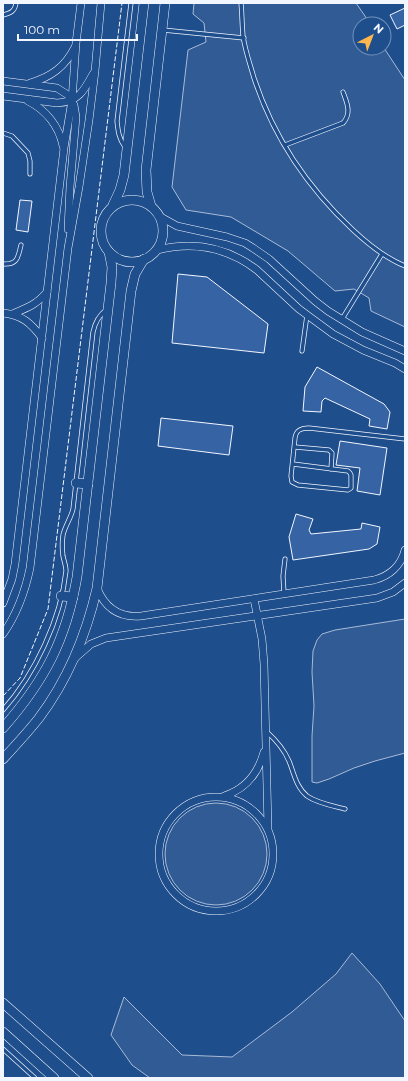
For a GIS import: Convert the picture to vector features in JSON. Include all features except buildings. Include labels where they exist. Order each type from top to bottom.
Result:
[{"type":"street","points":[[3,604],[12,579],[15,564],[64,148],[72,100],[76,43],[81,3]]},
{"type":"street","points":[[3,634],[16,614],[27,584],[30,568],[68,248],[84,158],[95,70],[101,3]]},
{"type":"street","points":[[113,205],[120,190],[127,150],[144,3]]},
{"type":"street","points":[[151,206],[147,192],[146,170],[165,3]]},
{"type":"street","points":[[28,84],[48,77],[57,70],[72,53],[76,43]]},
{"type":"street","points":[[3,96],[57,103],[72,100],[83,92],[95,70]]},
{"type":"street","points":[[3,81],[57,88],[63,91],[72,100],[76,111],[76,117],[70,187],[68,248]]},
{"type":"street","points":[[24,99],[39,107],[52,119],[60,133],[64,148]]},
{"type":"street","points":[[3,728],[20,708],[44,674],[54,656],[62,637],[73,597],[88,484],[112,275],[108,252],[101,238],[100,231],[104,216],[113,205],[128,199],[144,202],[151,206],[159,216],[177,226],[227,237],[253,248],[268,259],[315,301],[342,320],[362,332],[405,352]]},
{"type":"street","points":[[108,252],[125,261],[138,262],[149,257],[157,250],[161,242],[163,233],[159,216]]},
{"type":"street","points":[[157,250],[168,247],[189,245],[217,249],[234,256],[257,270],[292,303],[320,325],[347,342],[373,355],[395,363],[405,369]]},
{"type":"street","points":[[3,759],[43,712],[64,680],[75,658],[88,624],[97,588],[131,291],[135,274],[144,259]]},
{"type":"street","points":[[12,314],[35,304],[47,292]]},
{"type":"street","points":[[3,313],[19,316],[32,326],[42,338]]},
{"type":"street","points":[[76,483],[88,484]]},
{"type":"street","points":[[97,588],[104,601],[115,611],[119,614],[134,617],[374,580],[382,578],[395,569],[405,550]]},
{"type":"street","points":[[75,658],[91,644],[106,638],[377,598],[401,588],[405,583]]},
{"type":"street","points":[[61,596],[73,597]]},
{"type":"street","points":[[254,599],[263,651],[268,829]]},
{"type":"street","points":[[222,797],[239,790],[253,777],[262,761],[266,742]]},
{"type":"street","points":[[209,797],[234,799],[254,811],[262,819],[268,829],[272,842],[272,868],[260,891],[251,900],[239,907],[226,911],[213,912],[200,910],[177,897],[162,875],[158,849],[166,824],[174,814],[184,806],[196,800],[209,797]]},
{"type":"street","points":[[3,1003],[88,1078]]},
{"type":"street","points":[[3,1032],[54,1078]]},
{"type":"lane","points":[[3,15],[13,11],[16,3]]},
{"type":"lane","points":[[127,150],[120,139],[117,121],[131,3]]},
{"type":"lane","points":[[242,3],[244,38],[250,63],[268,112],[285,145],[308,180],[324,200],[352,228],[382,254],[405,266]]},
{"type":"lane","points":[[162,30],[244,38]]},
{"type":"lane","points":[[285,145],[345,121],[349,111],[343,92]]},
{"type":"lane","points":[[3,133],[12,136],[28,153],[30,161],[30,174]]},
{"type":"lane","points":[[3,264],[10,265],[17,260],[21,245]]},
{"type":"lane","points":[[342,320],[382,254]]},
{"type":"lane","points":[[3,710],[20,689],[41,654],[52,628],[61,596],[66,571],[62,550],[63,536],[72,514],[93,332],[98,318],[102,312],[108,308]]},
{"type":"lane","points":[[302,351],[307,316]]},
{"type":"lane","points":[[293,464],[348,471],[351,477],[350,490],[295,484],[292,482],[291,479],[296,433],[299,430],[304,428],[405,439]]},
{"type":"lane","points":[[295,447],[329,450],[332,453],[331,469]]},
{"type":"lane","points":[[284,594],[283,576],[285,559]]},
{"type":"lane","points":[[266,731],[277,742],[285,754],[303,792],[312,799],[345,809]]},
{"type":"lane","points":[[3,1049],[35,1078]]},
{"type":"shaded area","points":[[194,3],[356,3],[365,16],[352,16],[352,56],[389,56],[405,80],[405,327],[371,311],[369,298],[354,289],[335,291],[288,251],[231,217],[186,210],[172,187],[188,50],[206,42],[204,23],[193,14]]},
{"type":"shaded area","points":[[405,619],[405,753],[354,768],[317,783],[312,782],[312,736],[314,706],[312,672],[313,651],[317,640],[322,634],[335,630]]},
{"type":"shaded area","points":[[216,803],[236,807],[244,811],[252,818],[259,826],[263,834],[267,854],[263,874],[259,882],[252,890],[244,897],[236,901],[216,905],[196,901],[188,897],[180,890],[173,882],[169,874],[165,854],[169,834],[173,826],[180,818],[188,811],[196,807]]},
{"type":"shaded area","points":[[352,953],[380,984],[405,1021],[405,1078],[150,1078],[132,1065],[111,1035],[124,997],[182,1055],[232,1057],[292,1012],[336,974]]},
{"type":"fence","points":[[3,696],[20,678],[48,609],[122,3]]}]
